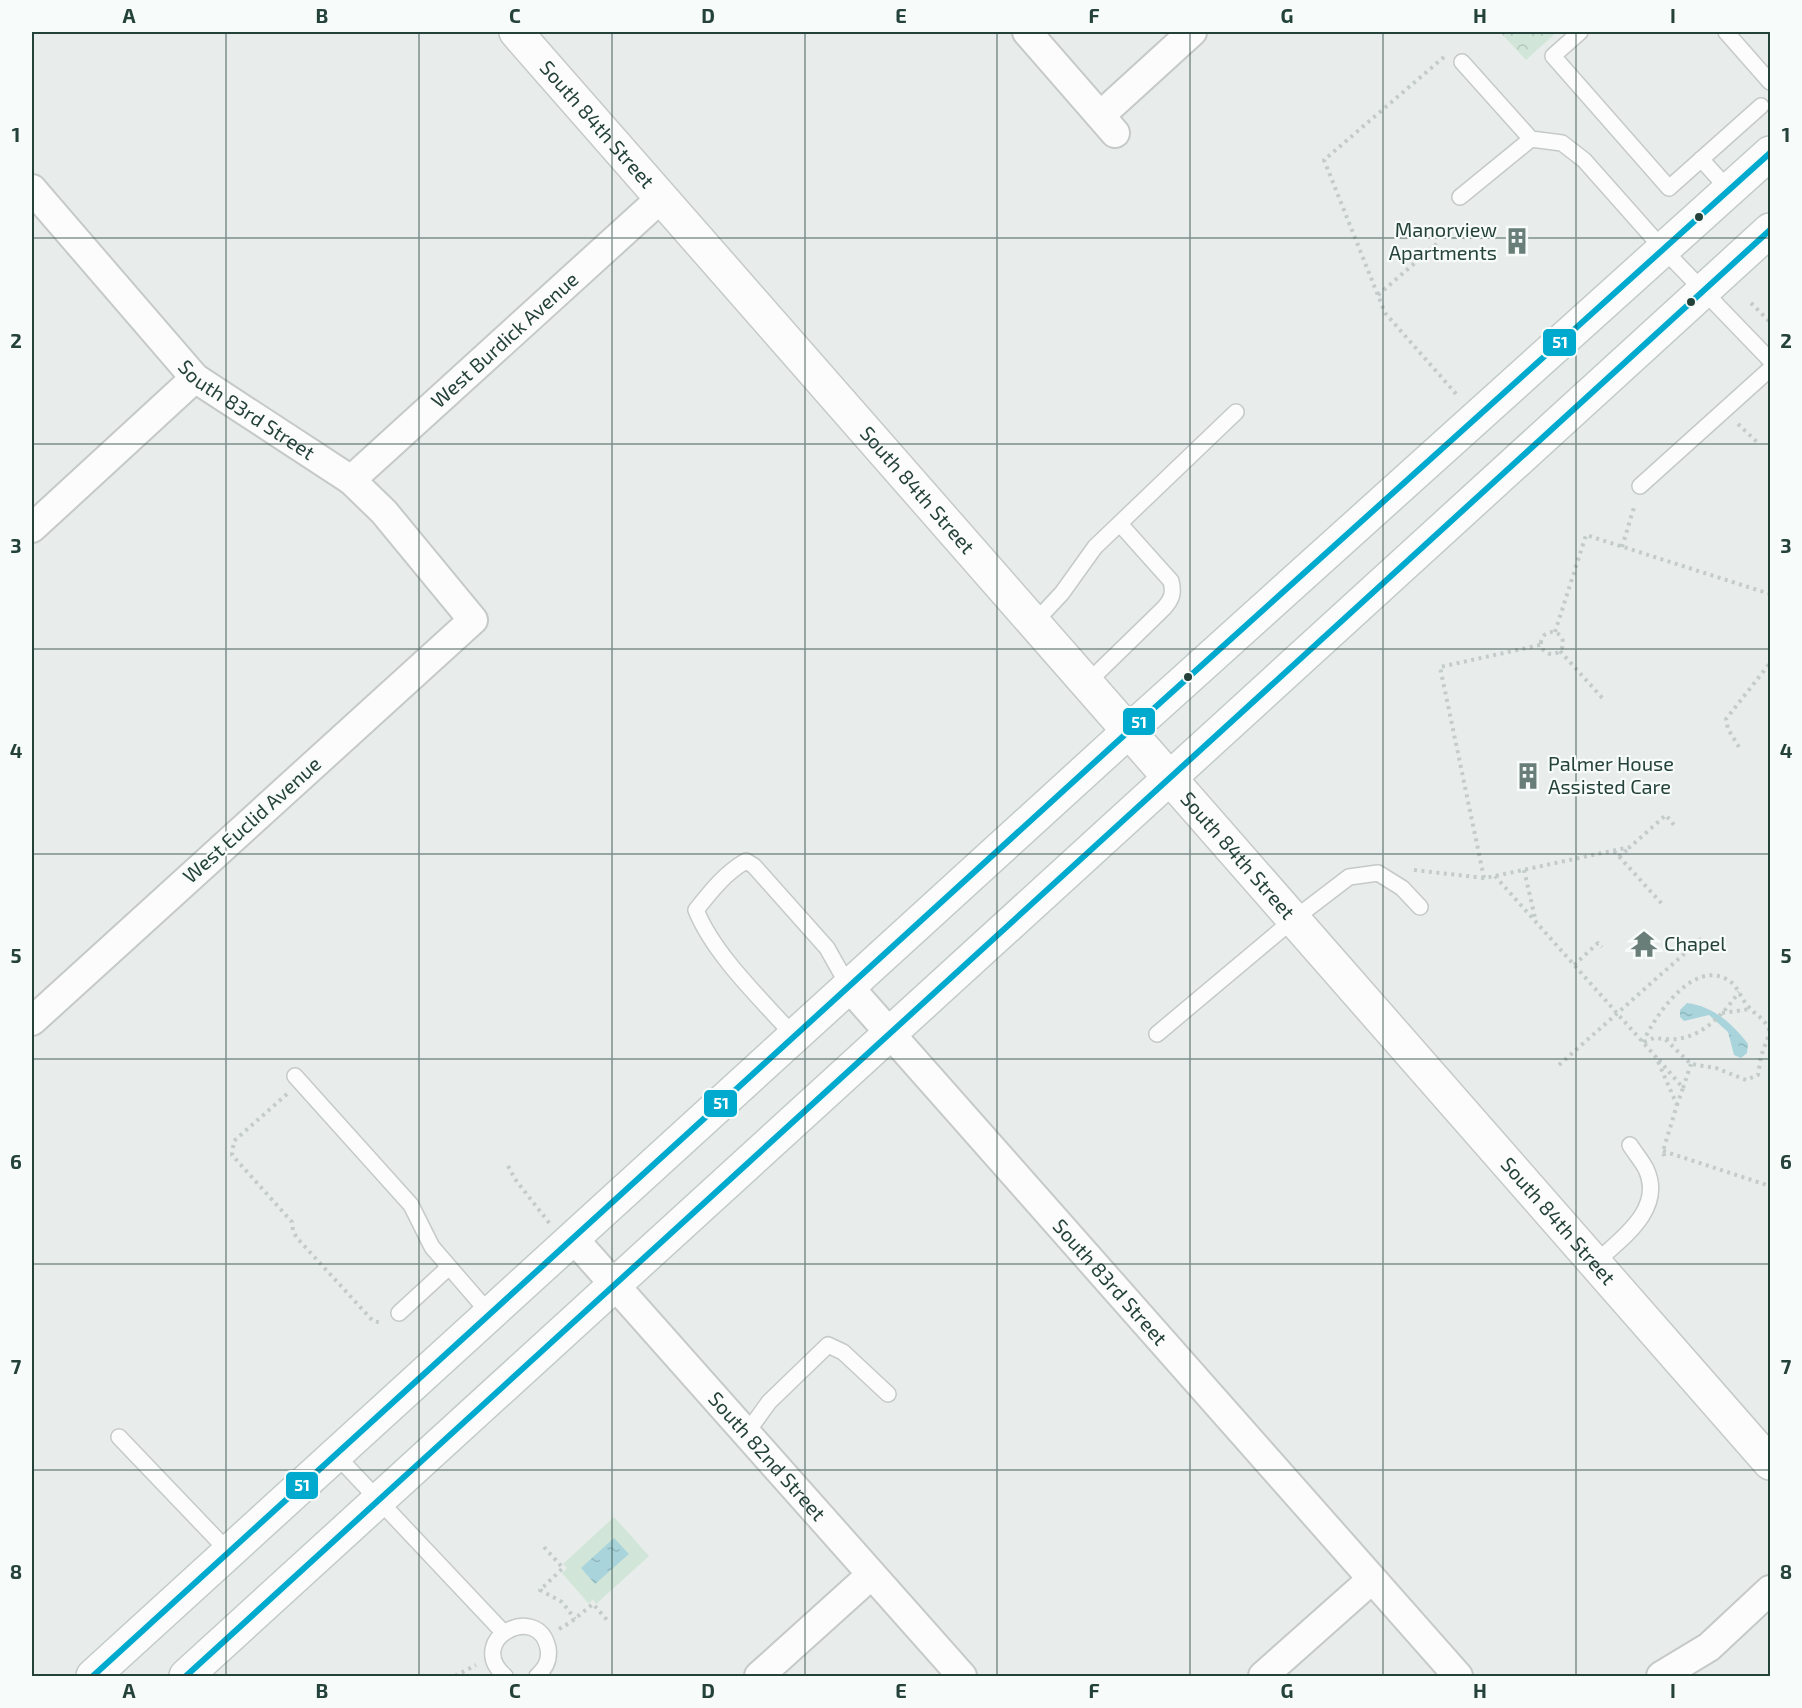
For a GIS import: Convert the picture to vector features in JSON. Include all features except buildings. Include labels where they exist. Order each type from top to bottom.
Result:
[{"type":"main road","name":"South 84th Street","points":[[516,32],[660,199],[1088,682],[1770,1463]]},
{"type":"main road","points":[[93,1677],[490,1314],[562,1231],[849,987],[1130,730],[1770,153]]},
{"type":"main road","points":[[186,1677],[1770,230]]},
{"type":"street","points":[[1027,32],[1108,124],[1192,32]]},
{"type":"street","name":"South 83rd Street","points":[[32,189],[195,378],[351,480],[384,512],[473,620]]},
{"type":"street","name":"West Burdick Avenue","points":[[351,480],[660,199]]},
{"type":"street","points":[[32,528],[195,378]]},
{"type":"street","name":"West Euclid Avenue","points":[[32,1021],[473,620]]},
{"type":"street","name":"South 83rd Street","points":[[849,987],[1458,1677]]},
{"type":"street","name":"South 82nd Street","points":[[562,1231],[614,1284],[962,1677]]},
{"type":"street","points":[[759,1677],[871,1575]]},
{"type":"street","points":[[1263,1677],[1371,1580]]},
{"type":"street","points":[[1661,1677],[1708,1647],[1770,1590]]},
{"type":"lane","points":[[1580,32],[1553,57],[1669,188],[1761,106]]},
{"type":"lane","points":[[1726,32],[1770,82]]},
{"type":"lane","points":[[1462,62],[1531,139],[1562,143],[1584,160],[1664,249],[1770,360]]},
{"type":"lane","points":[[1460,197],[1531,139]]},
{"type":"lane","points":[[1701,159],[1729,190]]},
{"type":"lane","points":[[1640,486],[1770,369]]},
{"type":"lane","points":[[1035,622],[1062,592],[1095,547],[1236,412]]},
{"type":"lane","points":[[1088,682],[1171,600],[1173,590],[1171,581],[1120,524]]},
{"type":"lane","points":[[794,1036],[723,954],[701,922],[696,910],[713,888],[736,867],[746,861],[754,866],[827,948],[849,987]]},
{"type":"lane","points":[[1157,1034],[1294,919],[1349,877],[1378,873],[1402,888],[1420,908]]},
{"type":"lane","points":[[298,1079],[411,1205],[432,1247],[490,1314]]},
{"type":"lane","points":[[1596,1262],[1638,1222],[1652,1193],[1647,1170],[1630,1145]]},
{"type":"lane","points":[[399,1313],[448,1268]]},
{"type":"lane","points":[[746,1434],[769,1402],[828,1345],[843,1352],[888,1394]]},
{"type":"lane","points":[[118,1437],[229,1552]]},
{"type":"lane","points":[[336,1455],[503,1632]]},
{"type":"lane","points":[[505,1677],[495,1665],[494,1648],[503,1632],[520,1626],[529,1627],[543,1637],[547,1645],[548,1662],[537,1677]]},
{"type":"path","points":[[1458,397],[1385,313],[1324,160],[1451,51],[1462,62]]},
{"type":"path","points":[[1378,295],[1439,242]]},
{"type":"path","points":[[1751,303],[1770,322]]},
{"type":"path","points":[[1622,546],[1640,486]]},
{"type":"path","points":[[1555,632],[1586,535],[1770,594]]},
{"type":"path","points":[[1540,645],[1546,633],[1555,632],[1563,639],[1560,651]]},
{"type":"path","points":[[1540,645],[1549,655],[1560,651]]},
{"type":"path","points":[[1484,878],[1440,666],[1540,645]]},
{"type":"path","points":[[1560,651],[1605,701]]},
{"type":"path","points":[[1739,747],[1728,729],[1726,719],[1770,663]]},
{"type":"path","points":[[1619,857],[1666,815],[1674,825]]},
{"type":"path","points":[[1405,866],[1420,872],[1484,878],[1630,847]]},
{"type":"path","points":[[1613,850],[1663,905]]},
{"type":"path","points":[[1524,870],[1537,922]]},
{"type":"path","points":[[1495,876],[1683,1088]]},
{"type":"path","points":[[1559,1065],[1702,938]]},
{"type":"path","points":[[1574,965],[1598,943],[1602,947]]},
{"type":"path","points":[[1643,1042],[1655,1018],[1685,984],[1701,978],[1720,978],[1731,982],[1750,1009],[1768,1024],[1770,1032],[1761,1056],[1758,1075],[1746,1080],[1716,1068],[1691,1064],[1665,1039]]},
{"type":"path","points":[[1643,1042],[1654,1038],[1690,1038],[1722,1013],[1739,992]]},
{"type":"path","points":[[1722,1013],[1750,1009]]},
{"type":"path","points":[[1656,1057],[1677,1105]]},
{"type":"path","points":[[1665,1160],[1663,1151],[1691,1064]]},
{"type":"path","points":[[298,1079],[234,1141],[232,1155],[292,1222],[292,1231],[297,1238],[373,1321],[385,1324],[397,1322],[399,1313]]},
{"type":"path","points":[[1663,1151],[1770,1186]]},
{"type":"path","points":[[508,1166],[515,1179],[562,1231]]},
{"type":"path","points":[[544,1547],[563,1568],[540,1590],[562,1602],[575,1619]]},
{"type":"path","points":[[543,1637],[575,1619],[593,1604],[608,1622]]},
{"type":"green space","points":[[1500,32],[1557,32],[1526,60]]},
{"type":"green space","points":[[614,1517],[649,1556],[596,1604],[593,1599],[589,1604],[562,1573],[567,1568],[563,1564]]},
{"type":"water","points":[[1687,1003],[1705,1008],[1722,1017],[1748,1044],[1747,1053],[1741,1058],[1734,1055],[1728,1032],[1709,1015],[1684,1021],[1680,1017],[1680,1010]]},
{"type":"water","points":[[614,1538],[629,1554],[595,1584],[581,1568]]},
{"type":"transit line","name":"51","points":[[93,1676],[1130,730],[1770,153]]},
{"type":"transit line","name":"51","points":[[186,1676],[1770,230]]},
{"type":"place","name":"Manorview Apartments","points":[[1517,241]]},
{"type":"place","name":"Palmer House Assisted Care","points":[[1528,776]]},
{"type":"place","name":"Chapel","points":[[1644,944]]}]
